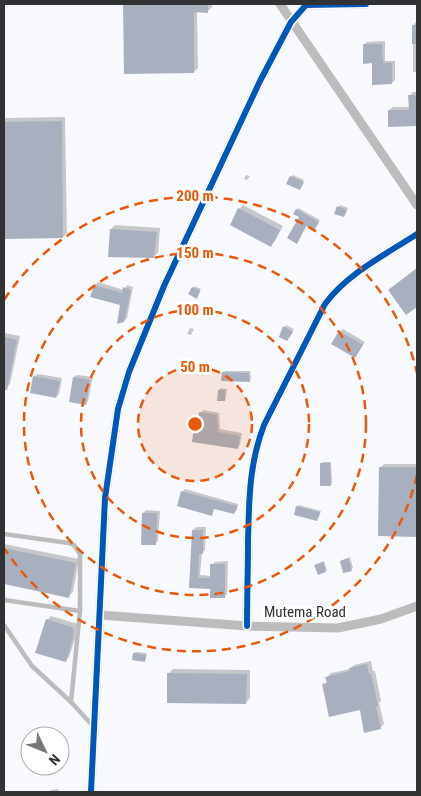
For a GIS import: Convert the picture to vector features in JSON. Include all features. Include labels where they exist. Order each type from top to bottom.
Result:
[{"type":"street","points":[[280,4],[417,205]]},
{"type":"street","points":[[91,792],[106,484],[118,408],[129,372],[168,277],[260,81],[291,22],[306,6],[366,4]]},
{"type":"street","points":[[247,626],[251,471],[256,446],[264,425],[325,304],[336,290],[350,278],[417,234]]},
{"type":"street","name":"Mutema Road","points":[[100,615],[247,626],[338,628],[381,619],[417,606]]},
{"type":"lane","points":[[4,534],[69,543],[78,549],[80,554],[80,611],[71,702]]},
{"type":"lane","points":[[4,600],[80,611]]},
{"type":"lane","points":[[4,625],[32,666],[71,702],[93,726]]},
{"type":"building","points":[[123,4],[208,4],[208,13],[194,12],[194,73],[124,74]]},
{"type":"building","points":[[412,25],[417,25],[417,44],[412,44]]},
{"type":"building","points":[[363,44],[382,44],[383,63],[392,63],[392,84],[372,85],[372,63],[363,64]]},
{"type":"building","points":[[408,95],[417,95],[417,126],[388,127],[388,110],[409,110]]},
{"type":"building","points":[[62,121],[63,238],[4,239],[4,122]]},
{"type":"building","points":[[290,176],[304,182],[300,190],[286,184]]},
{"type":"building","points":[[337,206],[347,210],[344,217],[334,214]]},
{"type":"building","points":[[238,208],[280,230],[271,247],[230,225]]},
{"type":"building","points":[[296,209],[319,222],[314,231],[306,226],[297,244],[287,238],[299,217],[293,214]]},
{"type":"building","points":[[110,229],[157,232],[154,258],[108,257]]},
{"type":"building","points":[[417,268],[417,307],[406,315],[388,290]]},
{"type":"building","points":[[94,285],[122,293],[123,287],[131,290],[124,322],[117,324],[120,305],[90,297]]},
{"type":"building","points":[[192,287],[200,291],[197,299],[188,294]]},
{"type":"building","points":[[283,326],[293,332],[287,341],[279,337]]},
{"type":"building","points":[[339,331],[363,345],[355,358],[331,344]]},
{"type":"building","points":[[4,337],[17,340],[7,390],[4,390]]},
{"type":"building","points":[[222,372],[249,373],[250,382],[221,381]]},
{"type":"building","points":[[33,376],[60,381],[56,398],[30,393]]},
{"type":"building","points":[[73,377],[90,380],[86,405],[69,402]]},
{"type":"building","points":[[218,390],[225,390],[225,401],[217,401]]},
{"type":"building","points":[[199,412],[217,415],[218,432],[240,436],[238,449],[192,442],[194,427],[197,428]]},
{"type":"building","points":[[320,463],[330,463],[331,486],[320,486]]},
{"type":"building","points":[[379,467],[417,467],[417,537],[378,536]]},
{"type":"building","points":[[181,491],[237,506],[234,514],[214,509],[212,516],[177,506]]},
{"type":"building","points":[[296,506],[320,512],[317,521],[294,515]]},
{"type":"building","points":[[142,513],[157,513],[156,545],[141,545]]},
{"type":"building","points":[[192,530],[203,530],[203,554],[199,554],[198,578],[210,578],[210,564],[225,564],[225,598],[210,598],[210,589],[189,588]]},
{"type":"building","points":[[4,548],[76,563],[69,598],[4,584]]},
{"type":"building","points":[[348,558],[352,571],[343,573],[340,561]]},
{"type":"building","points":[[323,562],[326,572],[318,575],[314,565]]},
{"type":"building","points":[[46,619],[74,628],[66,662],[35,653]]},
{"type":"building","points":[[133,653],[146,655],[145,662],[132,660]]},
{"type":"building","points":[[367,664],[378,706],[376,707],[381,729],[364,733],[360,710],[329,717],[322,684],[327,683],[325,677],[350,671],[349,668]]},
{"type":"building","points":[[167,673],[247,674],[246,704],[167,703]]},
{"type":"cycle path","points":[[91,792],[105,498],[118,409],[129,372],[164,286],[260,81],[291,22],[306,5],[366,4]]},
{"type":"cycle path","points":[[247,626],[248,527],[251,483],[255,454],[264,425],[325,304],[334,293],[356,274],[417,234]]}]
